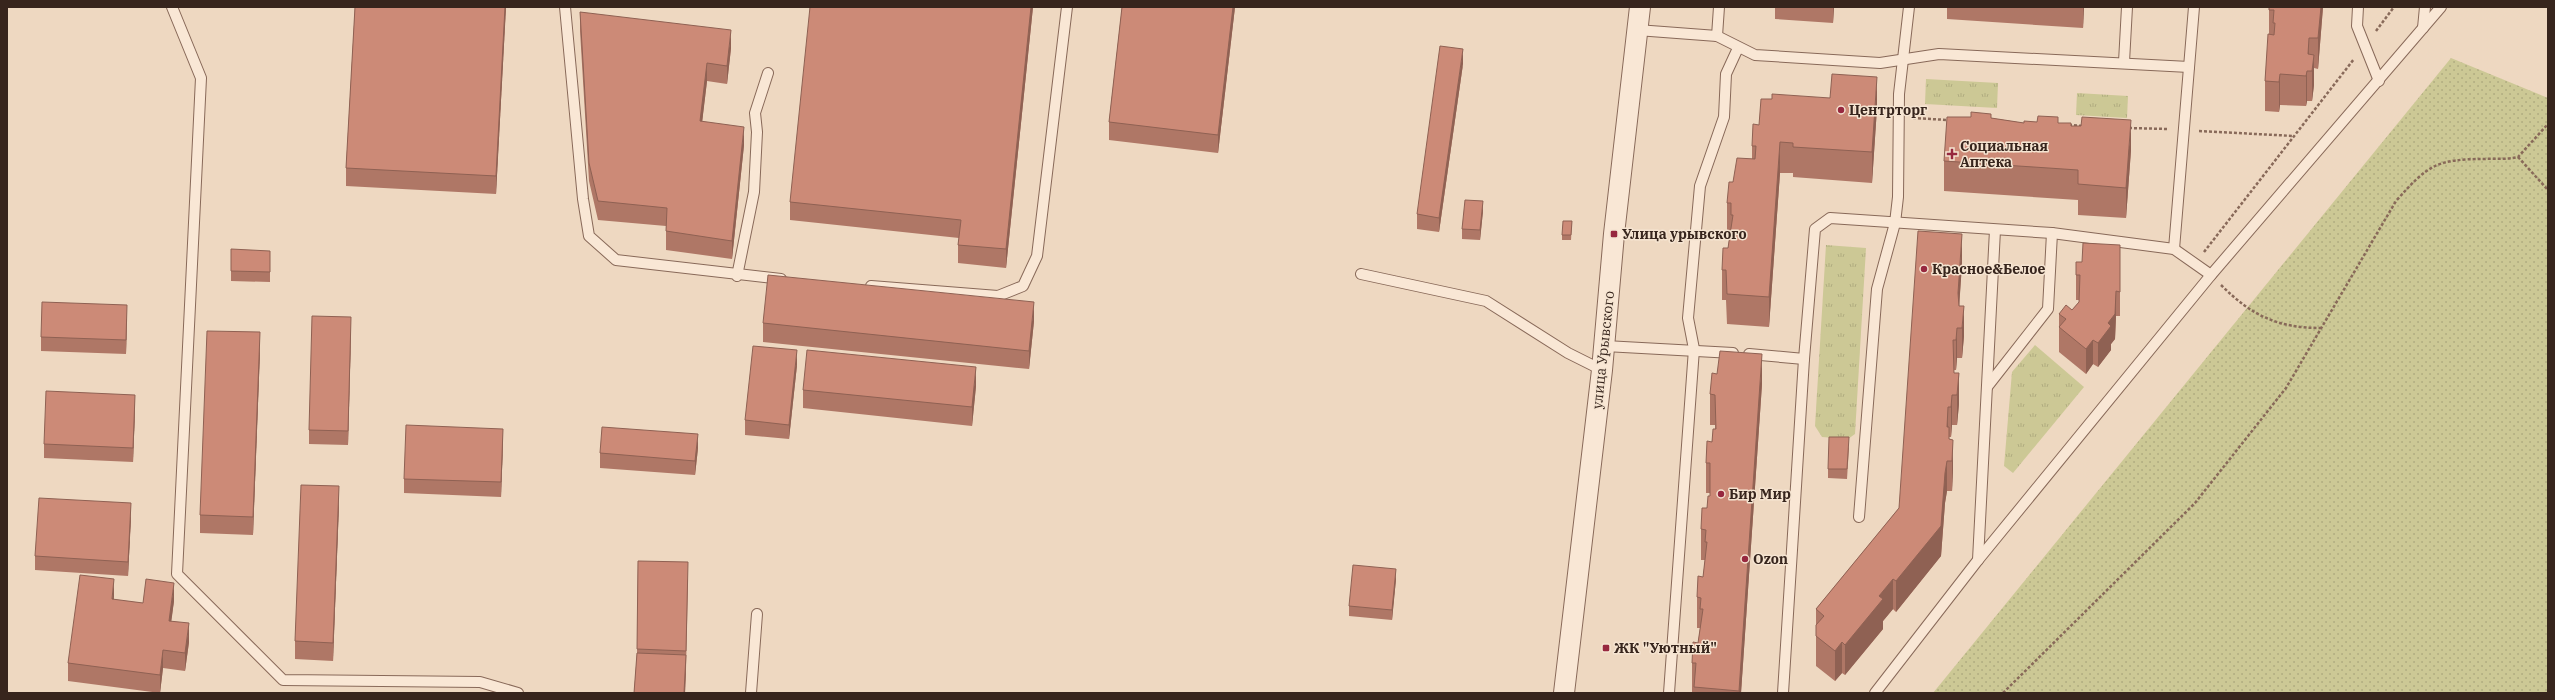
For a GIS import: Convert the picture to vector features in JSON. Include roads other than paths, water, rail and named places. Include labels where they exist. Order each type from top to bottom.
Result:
[{"type":"street","name":"улица Урывского","points":[[1564,693],[1605,346],[1614,234],[1640,7]]},
{"type":"lane","points":[[172,7],[201,78],[177,574],[284,680],[480,682],[518,693]]},
{"type":"lane","points":[[565,7],[583,199],[589,236],[616,260],[737,276],[792,280]]},
{"type":"lane","points":[[864,285],[998,296],[1023,286],[1037,256],[1067,7]]},
{"type":"lane","points":[[1717,36],[1719,7]]},
{"type":"lane","points":[[1859,517],[1878,289],[1895,223],[1898,197],[1901,62],[1909,7]]},
{"type":"lane","points":[[2124,62],[2127,7]]},
{"type":"lane","points":[[2174,249],[2194,7]]},
{"type":"lane","points":[[2358,7],[2357,26],[2379,81]]},
{"type":"lane","points":[[2423,28],[2425,7]]},
{"type":"lane","points":[[1875,693],[1978,560],[2211,275],[2441,7]]},
{"type":"lane","points":[[1637,30],[1717,36],[1738,48],[1755,55],[1880,63],[1901,62],[1939,54],[2124,62],[2189,67]]},
{"type":"lane","points":[[1668,693],[1694,349],[1688,318],[1700,186],[1724,117],[1726,74],[1738,48]]},
{"type":"lane","points":[[737,276],[754,192],[757,132],[756,112],[768,73]]},
{"type":"lane","points":[[1783,693],[1804,359],[1815,230],[1830,218],[2052,233],[2174,249],[2211,275]]},
{"type":"lane","points":[[1978,560],[1995,230]]},
{"type":"lane","points":[[1986,387],[2048,309],[2052,233]]},
{"type":"lane","points":[[1361,274],[1486,301],[1568,353],[1602,370]]},
{"type":"lane","points":[[1605,346],[1694,349],[1804,359]]},
{"type":"lane","points":[[751,693],[757,614]]},
{"type":"place","name":"Центрторг","points":[[1841,110]]},
{"type":"place","name":"Социальная Аптека","points":[[1952,154]]},
{"type":"place","name":"Улица урывского","points":[[1614,234]]},
{"type":"place","name":"Красное&Белое","points":[[1924,269]]},
{"type":"place","name":"Бир Мир","points":[[1721,494]]},
{"type":"place","name":"Ozon","points":[[1745,559]]},
{"type":"place","name":"ЖК \"Уютный\"","points":[[1606,648]]}]
